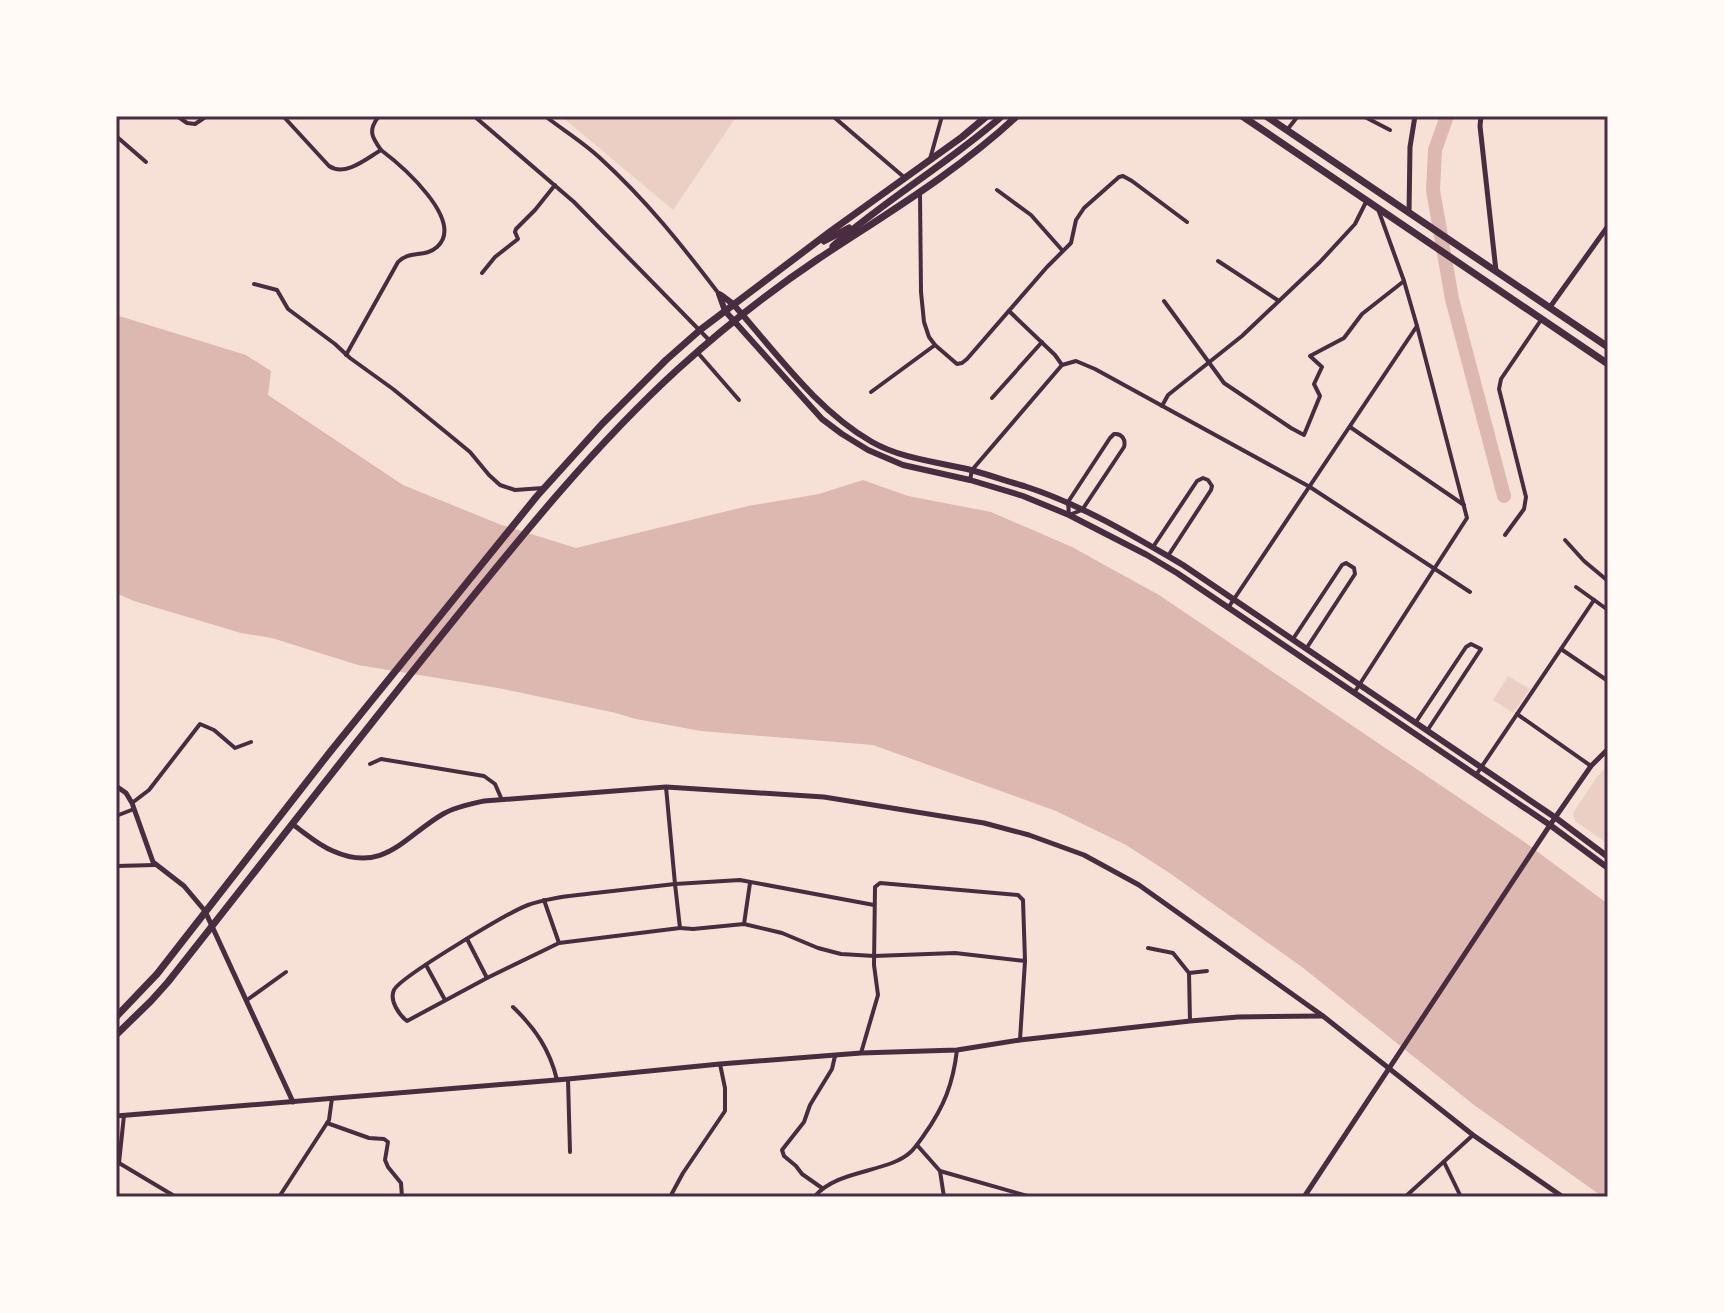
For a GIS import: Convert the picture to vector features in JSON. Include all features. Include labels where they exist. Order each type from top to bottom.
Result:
[{"type":"main road","points":[[116,1017],[157,974],[330,752],[543,488],[635,390],[733,304],[987,116]]},
{"type":"main road","points":[[820,258],[858,224],[949,159],[1002,116]]},
{"type":"main road","points":[[116,1035],[160,992],[344,756],[547,505],[615,430],[734,321],[820,258],[920,192],[983,146],[1017,116]]},
{"type":"main road","points":[[1242,116],[1608,364]]},
{"type":"main road","points":[[1266,116],[1608,347]]},
{"type":"main road","points":[[812,247],[858,224]]},
{"type":"main road","points":[[719,294],[733,304],[829,410],[873,442],[905,456],[972,470],[1068,502],[1153,547],[1556,818],[1608,857]]},
{"type":"main road","points":[[719,294],[725,311],[822,419],[842,434],[894,462],[1023,496],[1069,515],[1147,555],[1550,825],[1608,868]]},
{"type":"street","points":[[177,116],[195,124],[207,116]]},
{"type":"street","points":[[283,116],[335,171],[354,165],[381,150]]},
{"type":"street","points":[[346,355],[401,259],[433,250],[446,233],[445,224],[421,187],[374,141],[371,131],[379,116]]},
{"type":"street","points":[[474,116],[611,238],[710,341]]},
{"type":"street","points":[[545,116],[597,155],[633,190],[669,228],[719,294]]},
{"type":"street","points":[[930,161],[942,116]]},
{"type":"street","points":[[1287,130],[1298,116]]},
{"type":"street","points":[[1363,116],[1390,130]]},
{"type":"street","points":[[1409,213],[1410,147],[1415,116]]},
{"type":"street","points":[[1481,116],[1496,272]]},
{"type":"street","points":[[835,118],[905,178]]},
{"type":"street","points":[[116,136],[146,162]]},
{"type":"street","points":[[920,192],[921,303],[924,322],[929,337],[954,363],[967,359],[1072,241],[1081,212],[1121,176],[1187,222]]},
{"type":"street","points":[[482,273],[495,257],[518,239],[516,228],[555,185]]},
{"type":"street","points":[[997,190],[1031,215],[1063,250]]},
{"type":"street","points":[[1162,406],[1168,395],[1242,336],[1338,244],[1359,218],[1367,199]]},
{"type":"street","points":[[1354,693],[1467,518],[1404,281],[1377,207]]},
{"type":"street","points":[[1549,308],[1608,226]]},
{"type":"street","points":[[1218,261],[1279,301]]},
{"type":"street","points":[[1164,301],[1224,383],[1304,435],[1320,396],[1314,384],[1322,367],[1310,356],[1344,338],[1362,314],[1404,281]]},
{"type":"street","points":[[254,284],[277,290],[288,309],[470,452],[500,485],[515,490],[543,488]]},
{"type":"street","points":[[1009,311],[1062,365]]},
{"type":"street","points":[[1505,535],[1524,509],[1526,497],[1499,389],[1501,379],[1541,320]]},
{"type":"street","points":[[1228,608],[1417,326]]},
{"type":"street","points":[[992,398],[1042,342]]},
{"type":"street","points":[[871,392],[935,345]]},
{"type":"street","points":[[697,352],[739,400]]},
{"type":"street","points":[[970,480],[972,470],[1062,365],[1076,361],[1310,487],[1470,592]]},
{"type":"street","points":[[1350,427],[1465,506]]},
{"type":"street","points":[[1114,434],[1120,435],[1125,441],[1124,447],[1082,510],[1069,515],[1068,502],[1110,438],[1114,434]]},
{"type":"street","points":[[1153,547],[1197,481],[1203,478],[1208,480],[1211,490],[1168,556]]},
{"type":"street","points":[[1565,540],[1608,581]]},
{"type":"street","points":[[1293,640],[1342,565],[1346,563],[1354,568],[1355,574],[1306,649]]},
{"type":"street","points":[[1576,587],[1608,610]]},
{"type":"street","points":[[1476,775],[1594,600]]},
{"type":"street","points":[[1415,723],[1466,647],[1471,644],[1481,649],[1427,731]]},
{"type":"street","points":[[1561,649],[1608,681]]},
{"type":"street","points":[[1517,714],[1591,766]]},
{"type":"street","points":[[116,816],[133,806],[149,790],[200,724],[224,737],[233,747],[251,742]]},
{"type":"street","points":[[1304,1197],[1550,825],[1591,766],[1608,749]]},
{"type":"street","points":[[370,764],[381,759],[484,776],[495,784],[502,800]]},
{"type":"street","points":[[116,786],[126,793],[133,806],[155,865],[184,886],[213,925],[293,1102]]},
{"type":"street","points":[[291,823],[333,851],[364,858],[400,847],[443,814],[470,804],[666,787],[829,797],[984,823],[1029,835],[1084,855],[1139,885],[1323,1016],[1473,1135],[1563,1197]]},
{"type":"street","points":[[666,787],[680,928]]},
{"type":"street","points":[[116,866],[155,865]]},
{"type":"street","points":[[874,905],[732,880],[544,900],[525,905],[426,965],[397,985],[392,992],[392,1000],[407,1021],[559,943],[680,928],[744,924],[790,936],[831,952],[874,956],[955,953],[1025,961]]},
{"type":"street","points":[[744,924],[750,883]]},
{"type":"street","points":[[861,1053],[878,995],[874,965],[874,905],[875,887],[880,883],[1018,895],[1023,900],[1025,961],[1020,1040]]},
{"type":"street","points":[[544,900],[559,943]]},
{"type":"street","points":[[467,939],[487,978]]},
{"type":"street","points":[[1148,948],[1173,953],[1189,973],[1190,1021]]},
{"type":"street","points":[[426,965],[445,1000]]},
{"type":"street","points":[[1189,973],[1207,971]]},
{"type":"street","points":[[247,1000],[286,972]]},
{"type":"street","points":[[513,1007],[541,1039],[550,1055],[557,1080]]},
{"type":"street","points":[[116,1116],[720,1064],[861,1053],[957,1050],[1020,1040],[1238,1017],[1323,1016]]},
{"type":"street","points":[[814,1197],[822,1188],[836,1181],[910,1154],[945,1100],[954,1073],[957,1050]]},
{"type":"street","points":[[822,1188],[802,1174],[782,1150],[804,1122],[810,1105],[832,1069],[835,1056]]},
{"type":"street","points":[[670,1197],[725,1111],[725,1083],[720,1064]]},
{"type":"street","points":[[568,1079],[570,1152]]},
{"type":"street","points":[[279,1197],[327,1123],[332,1098]]},
{"type":"street","points":[[124,1115],[118,1164],[176,1197]]},
{"type":"street","points":[[327,1123],[388,1142],[385,1160],[401,1183],[402,1197]]},
{"type":"street","points":[[1405,1197],[1473,1135]]},
{"type":"street","points":[[917,1145],[940,1171],[1031,1197]]},
{"type":"street","points":[[1444,1162],[1461,1197]]},
{"type":"street","points":[[940,1171],[944,1197]]},
{"type":"shaded area","points":[[561,116],[737,116],[673,210]]},
{"type":"shaded area","points":[[116,315],[246,355],[271,371],[268,395],[403,485],[499,524],[576,548],[748,506],[819,494],[863,480],[908,496],[991,512],[1072,547],[1159,595],[1523,841],[1608,904],[1608,1197],[1603,1197],[1474,1105],[1302,967],[1171,874],[1126,845],[1056,811],[873,745],[701,731],[498,688],[358,665],[272,638],[241,633],[116,593]]},
{"type":"shaded area","points":[[1508,676],[1530,689],[1513,713],[1493,700]]},
{"type":"shaded area","points":[[1608,765],[1608,844],[1575,821],[1573,813]]},
{"type":"waterway","points":[[1447,116],[1435,150],[1433,190],[1452,299],[1504,496]]}]
